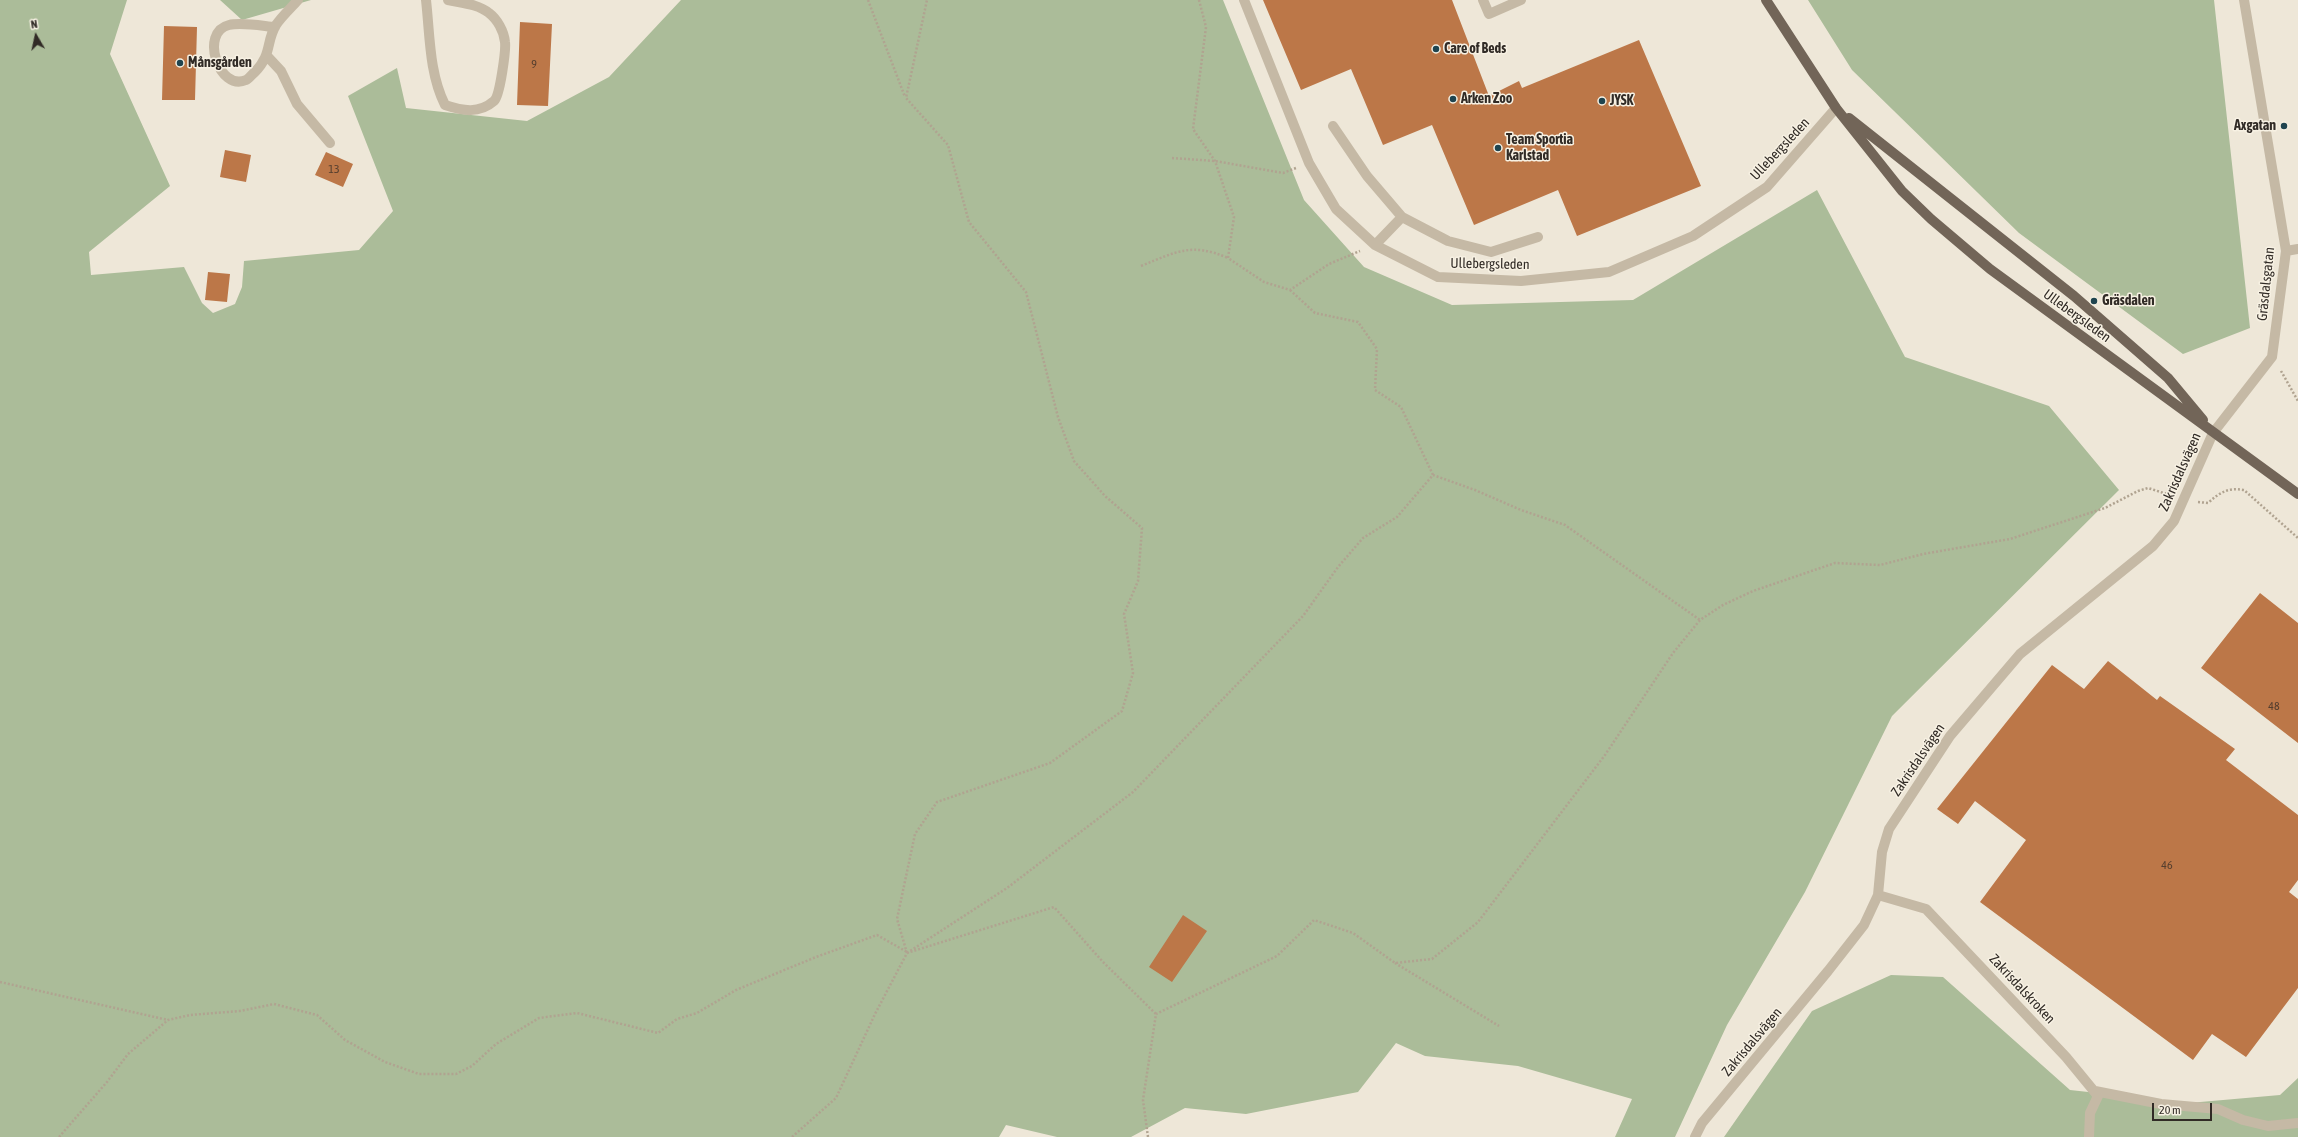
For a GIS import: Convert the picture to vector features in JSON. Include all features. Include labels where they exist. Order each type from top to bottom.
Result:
[{"type":"main road","name":"Ullebergsleden","points":[[1766,0],[1836,108],[1902,191],[1931,219],[1990,269],[2298,494]]},
{"type":"main road","name":"Ullebergsleden","points":[[1836,108],[2074,296],[2168,378],[2213,432]]},
{"type":"street","points":[[275,27],[229,25],[222,29],[215,40],[215,60],[220,71],[236,81],[246,80],[260,67],[267,56],[275,27],[298,0]]},
{"type":"street","points":[[426,0],[435,80],[445,105],[462,110],[478,110],[495,101],[499,91],[505,42],[500,27],[489,13],[481,8],[448,0]]},
{"type":"street","name":"Ullebergsleden","points":[[1244,0],[1309,163],[1336,209],[1375,245],[1438,277],[1521,281],[1609,272],[1692,236],[1767,187],[1836,108]]},
{"type":"street","points":[[1483,0],[1488,14],[1521,0]]},
{"type":"street","name":"Gräsdalsgatan","points":[[2244,0],[2286,251],[2272,357]]},
{"type":"street","points":[[267,56],[282,71],[297,104],[330,143]]},
{"type":"street","points":[[1333,126],[1367,176],[1402,218],[1448,241],[1491,252],[1538,237]]},
{"type":"street","points":[[1375,245],[1402,218]]},
{"type":"street","points":[[2286,251],[2298,249]]},
{"type":"street","points":[[2213,432],[2272,357]]},
{"type":"street","name":"Zakrisdalsvägen","points":[[1695,1137],[1702,1123],[1828,971],[1864,925],[1878,895],[1882,852],[1889,830],[1950,736],[2020,654],[2153,546],[2174,521],[2213,432]]},
{"type":"street","name":"Zakrisdalskroken","points":[[1878,895],[1926,909],[2066,1057],[2095,1091]]},
{"type":"street","points":[[2095,1091],[2161,1104],[2218,1109],[2243,1120],[2268,1126],[2298,1123]]},
{"type":"street","points":[[2089,1137],[2090,1113],[2098,1096],[2095,1091]]},
{"type":"path","points":[[868,0],[906,98],[948,145],[969,222],[1026,292],[1058,417],[1074,461],[1105,496],[1142,528],[1138,581],[1124,614],[1133,673],[1122,711],[1050,763],[937,802],[915,834],[897,919],[907,953]]},
{"type":"path","points":[[906,98],[927,0]]},
{"type":"path","points":[[1199,0],[1206,27],[1193,129],[1215,161],[1234,217],[1228,258]]},
{"type":"path","points":[[1172,158],[1215,161],[1283,173],[1309,163]]},
{"type":"path","points":[[1290,290],[1329,264],[1375,245]]},
{"type":"path","points":[[1141,266],[1183,250],[1209,250],[1228,258],[1264,282],[1290,290],[1315,314],[1358,322],[1377,349],[1375,390],[1400,408],[1433,475],[1475,490],[1521,510],[1565,525],[1700,620]]},
{"type":"path","points":[[2272,357],[2298,401]]},
{"type":"path","points":[[792,1137],[836,1098],[875,1014],[907,953],[1007,888],[1133,792],[1303,616],[1338,567],[1363,538],[1397,517],[1433,475]]},
{"type":"path","points":[[1395,964],[1432,959],[1478,922],[1605,755],[1673,653],[1700,620],[1723,605],[1753,591],[1836,563],[1880,565],[1923,554],[2010,539],[2105,508],[2138,491],[2148,488],[2184,500],[2208,503],[2217,494],[2225,490],[2244,490],[2298,538]]},
{"type":"path","points":[[0,982],[168,1020],[190,1015],[240,1011],[274,1004],[317,1015],[345,1040],[386,1062],[419,1074],[456,1074],[472,1066],[496,1044],[539,1018],[577,1013],[658,1033],[677,1019],[697,1013],[736,990],[816,956],[877,935],[907,953],[1054,907],[1103,962],[1156,1014]]},
{"type":"path","points":[[1156,1014],[1277,956],[1314,920],[1353,933],[1395,964],[1499,1026]]},
{"type":"path","points":[[1148,1137],[1143,1100],[1156,1014]]},
{"type":"path","points":[[59,1137],[107,1082],[128,1054],[168,1020]]},
{"type":"green space","points":[[0,0],[127,0],[110,54],[170,186],[89,252],[91,275],[184,267],[202,303],[213,313],[235,304],[242,287],[244,261],[359,250],[393,211],[348,96],[397,68],[406,108],[527,121],[609,77],[681,0],[1223,0],[1304,200],[1364,267],[1452,305],[1633,300],[1817,190],[1905,357],[2049,406],[2119,490],[1892,716],[1805,892],[1727,1025],[1675,1137],[1615,1137],[1632,1099],[1518,1066],[1425,1056],[1396,1043],[1358,1092],[1246,1114],[1185,1108],[1131,1137],[1057,1137],[1006,1125],[999,1137],[0,1137]]},
{"type":"green space","points":[[220,0],[311,0],[242,20]]},
{"type":"green space","points":[[1808,0],[2214,0],[2250,328],[2183,354],[2019,233],[1852,70]]},
{"type":"green space","points":[[1891,975],[1943,977],[2070,1090],[2189,1103],[2280,1095],[2298,1078],[2298,1137],[1724,1137],[1812,1011]]},
{"type":"building","points":[[1263,0],[1452,0],[1489,96],[1519,81],[1522,88],[1639,40],[1701,186],[1577,236],[1558,190],[1474,225],[1432,125],[1383,145],[1351,69],[1301,90]]},
{"type":"building","points":[[520,22],[552,24],[548,106],[517,105]]},
{"type":"building","name":"Månsgården","points":[[164,26],[197,27],[195,100],[162,100]]},
{"type":"building","points":[[225,150],[251,155],[246,182],[220,177]]},
{"type":"building","points":[[326,152],[353,164],[343,187],[315,175]]},
{"type":"building","points":[[208,272],[230,274],[227,302],[205,300]]},
{"type":"building","points":[[2260,593],[2298,623],[2298,743],[2201,668]]},
{"type":"building","points":[[2108,661],[2157,700],[2160,696],[2235,749],[2226,760],[2298,815],[2298,880],[2289,892],[2298,899],[2298,988],[2246,1057],[2212,1034],[2193,1060],[1980,902],[2026,840],[1975,801],[1958,824],[1937,809],[2052,665],[2084,689]]},
{"type":"building","points":[[1183,915],[1207,931],[1172,982],[1149,967]]},
{"type":"place","name":"Care of Beds","points":[[1436,49]]},
{"type":"place","name":"Månsgården","points":[[180,63]]},
{"type":"place","name":"Arken Zoo","points":[[1453,99]]},
{"type":"place","name":"JYSK","points":[[1602,101]]},
{"type":"place","name":"Axgatan","points":[[2284,126]]},
{"type":"place","name":"Team Sportia Karlstad","points":[[1498,148]]},
{"type":"place","name":"Gräsdalen","points":[[2094,301]]}]
